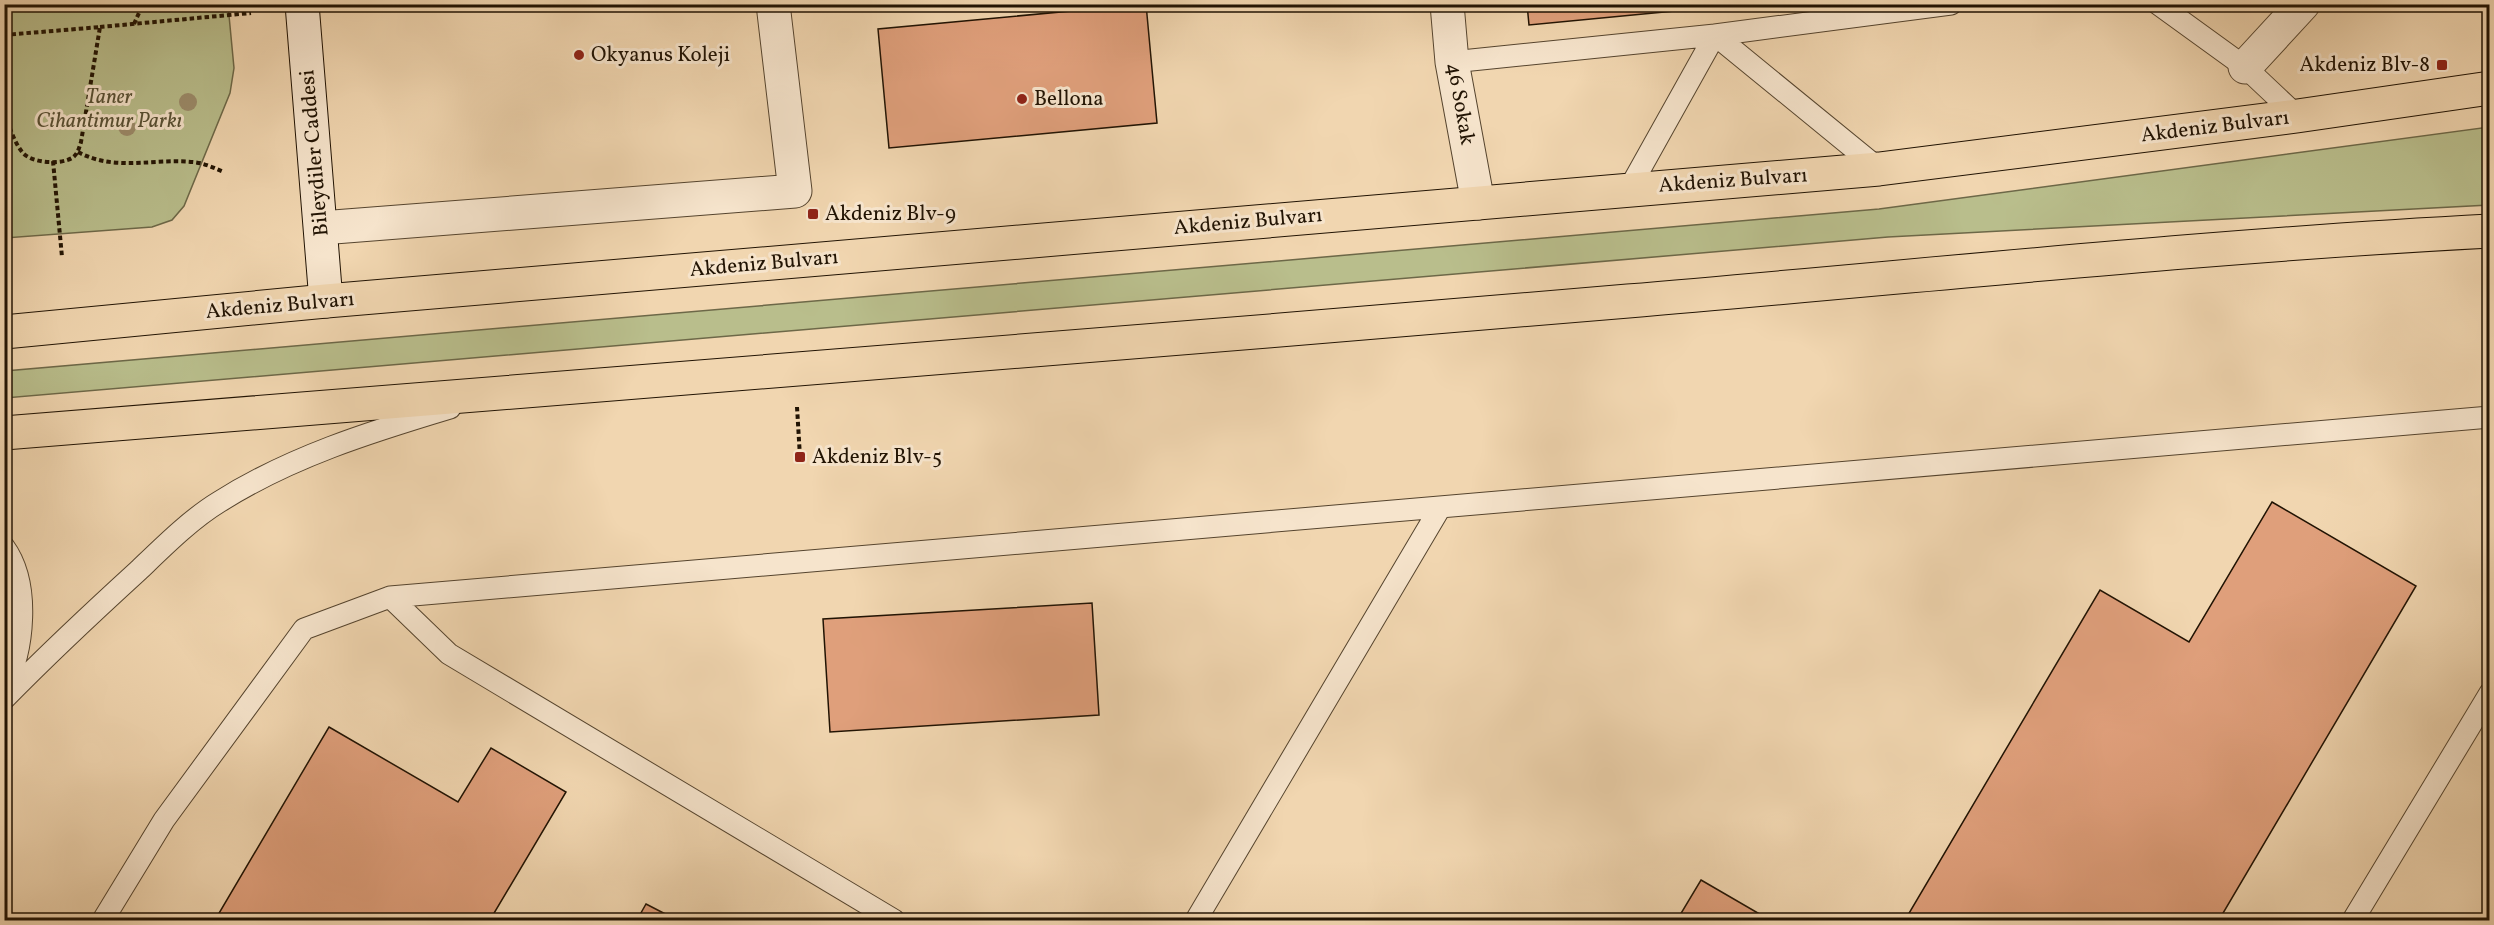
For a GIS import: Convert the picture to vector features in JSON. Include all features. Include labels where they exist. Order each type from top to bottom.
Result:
[{"type":"main road","name":"Akdeniz Bulvarı","points":[[4,332],[326,301],[1879,169],[2298,116],[2490,88]]},
{"type":"main road","points":[[4,433],[794,371],[1630,301],[2325,239],[2490,231]]},
{"type":"street","name":"Bileydiler Caddesi","points":[[302,4],[326,301]]},
{"type":"street","points":[[321,228],[795,192],[773,4]]},
{"type":"street","name":"46 Sokak","points":[[1447,4],[1452,62],[1478,203]]},
{"type":"street","points":[[2244,67],[2303,4]]},
{"type":"lane","points":[[1452,62],[1715,35],[1951,4]]},
{"type":"lane","points":[[2158,4],[2244,67],[2298,116]]},
{"type":"lane","points":[[1715,35],[1879,169]]},
{"type":"lane","points":[[1629,189],[1715,35]]},
{"type":"lane","points":[[4,699],[98,607],[157,553],[217,503],[267,474],[325,448],[499,393]]},
{"type":"lane","points":[[103,921],[164,820],[304,629],[390,597],[2490,417]]},
{"type":"lane","points":[[1196,921],[1440,508]]},
{"type":"lane","points":[[4,547],[12,558],[19,586],[22,622],[16,660],[4,689]]},
{"type":"lane","points":[[390,597],[449,654],[894,921]]},
{"type":"lane","points":[[2353,921],[2490,693]]},
{"type":"path","points":[[134,24],[143,4]]},
{"type":"path","points":[[4,35],[251,13]]},
{"type":"path","points":[[4,115],[25,156],[53,161],[72,158],[78,152],[100,27]]},
{"type":"path","points":[[78,152],[93,160],[122,165],[191,162],[224,172]]},
{"type":"path","points":[[53,161],[62,257]]},
{"type":"path","points":[[794,371],[800,457]]},
{"type":"green space","name":"Taner Cihantimur Parkı","points":[[5,4],[228,5],[234,68],[230,93],[184,206],[172,220],[152,227],[5,238]]},
{"type":"green space","points":[[2489,127],[2489,205],[1888,237],[5,398],[5,371],[1879,209]]},
{"type":"building","points":[[1146,4],[1157,123],[889,148],[878,29]]},
{"type":"building","points":[[1527,4],[1695,4],[1695,9],[1529,25]]},
{"type":"building","points":[[2272,502],[2416,586],[2219,920],[1905,920],[2100,590],[2189,642]]},
{"type":"building","points":[[1092,603],[1099,715],[830,732],[823,619]]},
{"type":"building","points":[[329,727],[458,802],[491,748],[566,792],[490,920],[215,920]]},
{"type":"building","points":[[1701,880],[1770,920],[1677,920]]},
{"type":"building","points":[[2490,901],[2490,920],[2478,920]]},
{"type":"building","points":[[646,904],[677,920],[637,920]]},
{"type":"place","name":"Okyanus Koleji","points":[[579,55]]},
{"type":"place","name":"Akdeniz Blv-8","points":[[2442,65]]},
{"type":"place","name":"Bellona","points":[[1022,99]]},
{"type":"place","name":"Akdeniz Blv-9","points":[[813,214]]},
{"type":"place","name":"Akdeniz Blv-5","points":[[800,457]]}]
